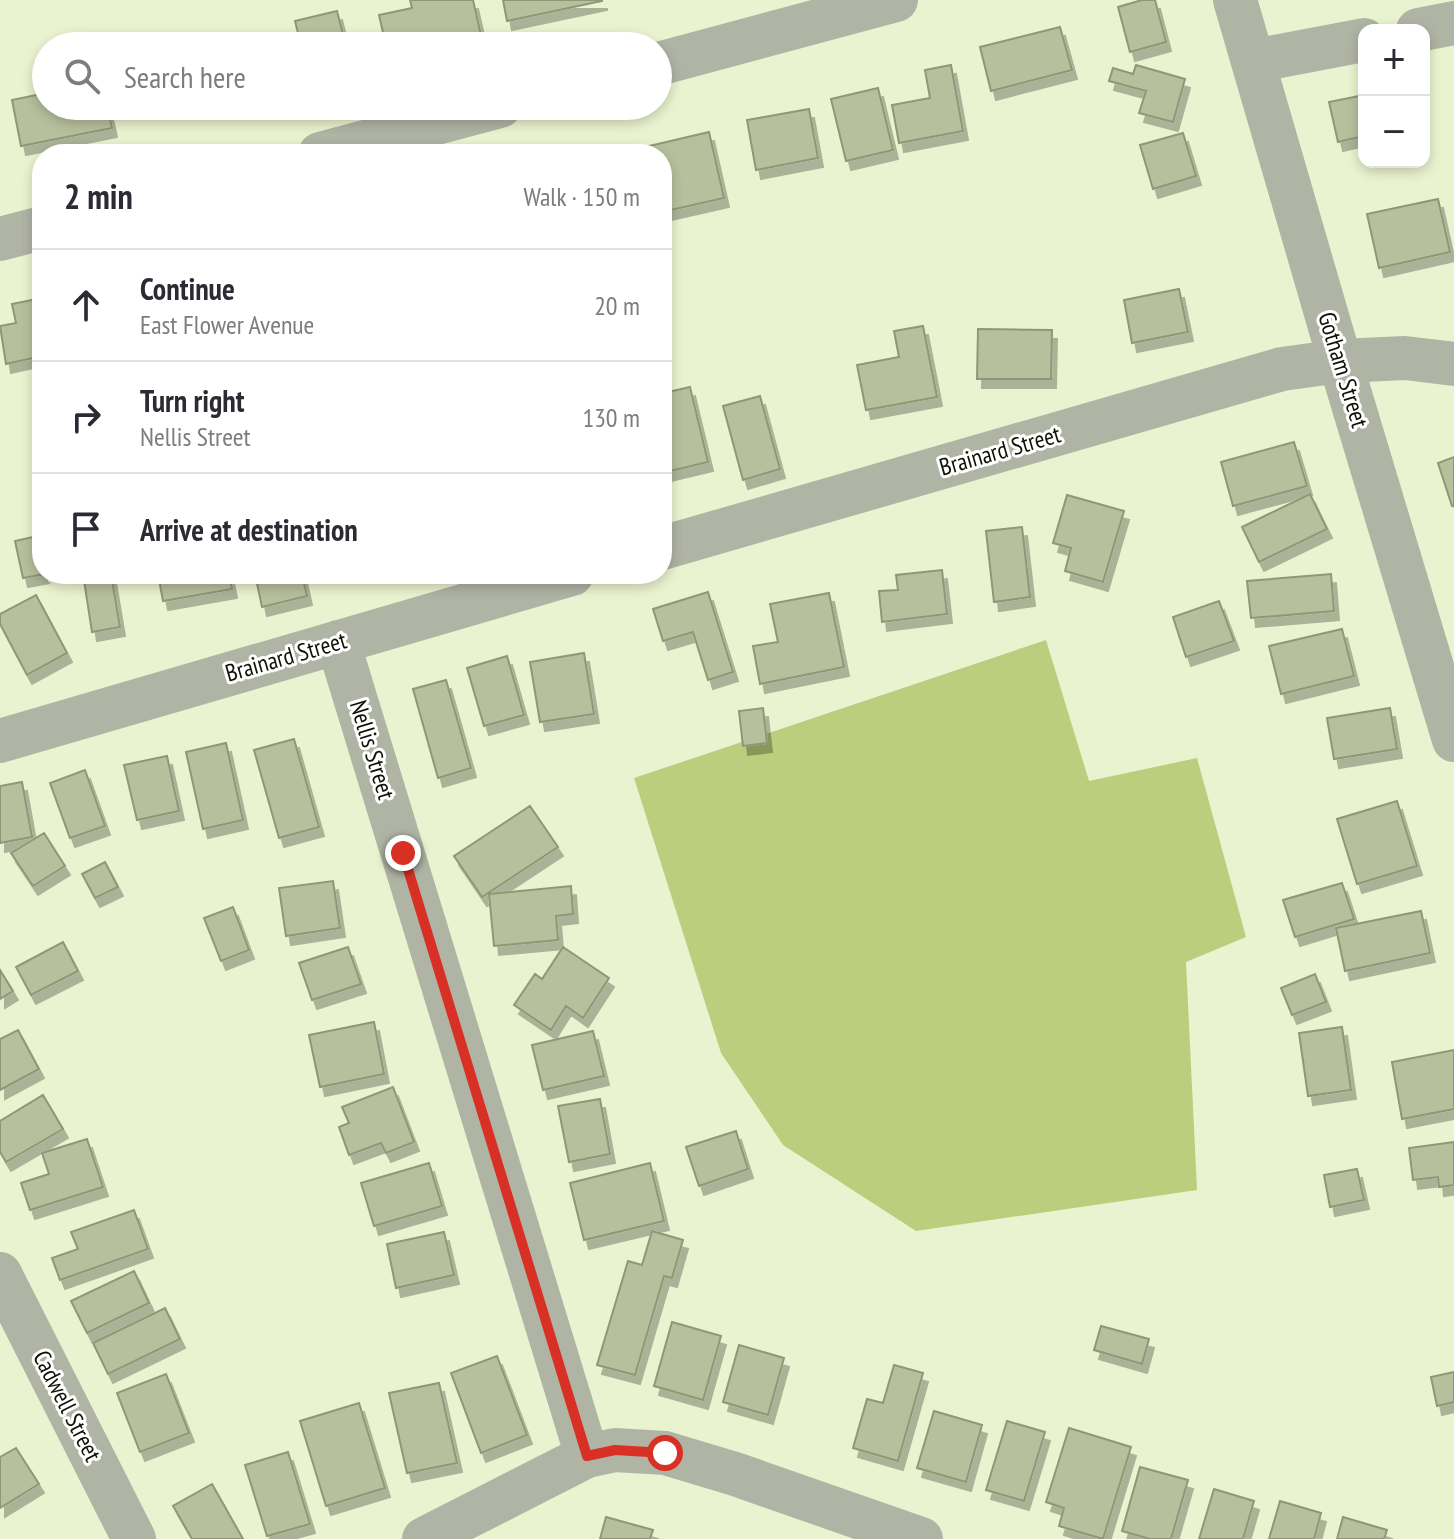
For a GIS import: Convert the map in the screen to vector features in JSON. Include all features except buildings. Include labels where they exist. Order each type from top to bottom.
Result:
[{"type":"street","points":[[672,60],[896,0]]},
{"type":"street","name":"Gotham Street","points":[[1235,0],[1454,740]]},
{"type":"street","points":[[1430,28],[1454,23]]},
{"type":"street","points":[[1253,61],[1358,41]]},
{"type":"street","points":[[358,144],[448,120]]},
{"type":"street","points":[[0,239],[32,231]]},
{"type":"street","name":"Brainard Street","points":[[672,545],[1282,369],[1340,361],[1405,358],[1454,364]]},
{"type":"street","name":"Brainard Street","points":[[0,741],[538,584]]},
{"type":"street","name":"Nellis Street","points":[[338,642],[587,1456]]},
{"type":"street","name":"Cadwell Street","points":[[0,1274],[134,1539]]},
{"type":"street","points":[[424,1539],[587,1456],[615,1450],[665,1453],[921,1539]]},
{"type":"green space","points":[[1046,640],[1089,781],[1197,758],[1246,937],[1186,962],[1197,1190],[916,1231],[783,1145],[721,1053],[634,778]]},
{"type":"route","points":[[403,853],[587,1456],[615,1450],[665,1453]]}]
